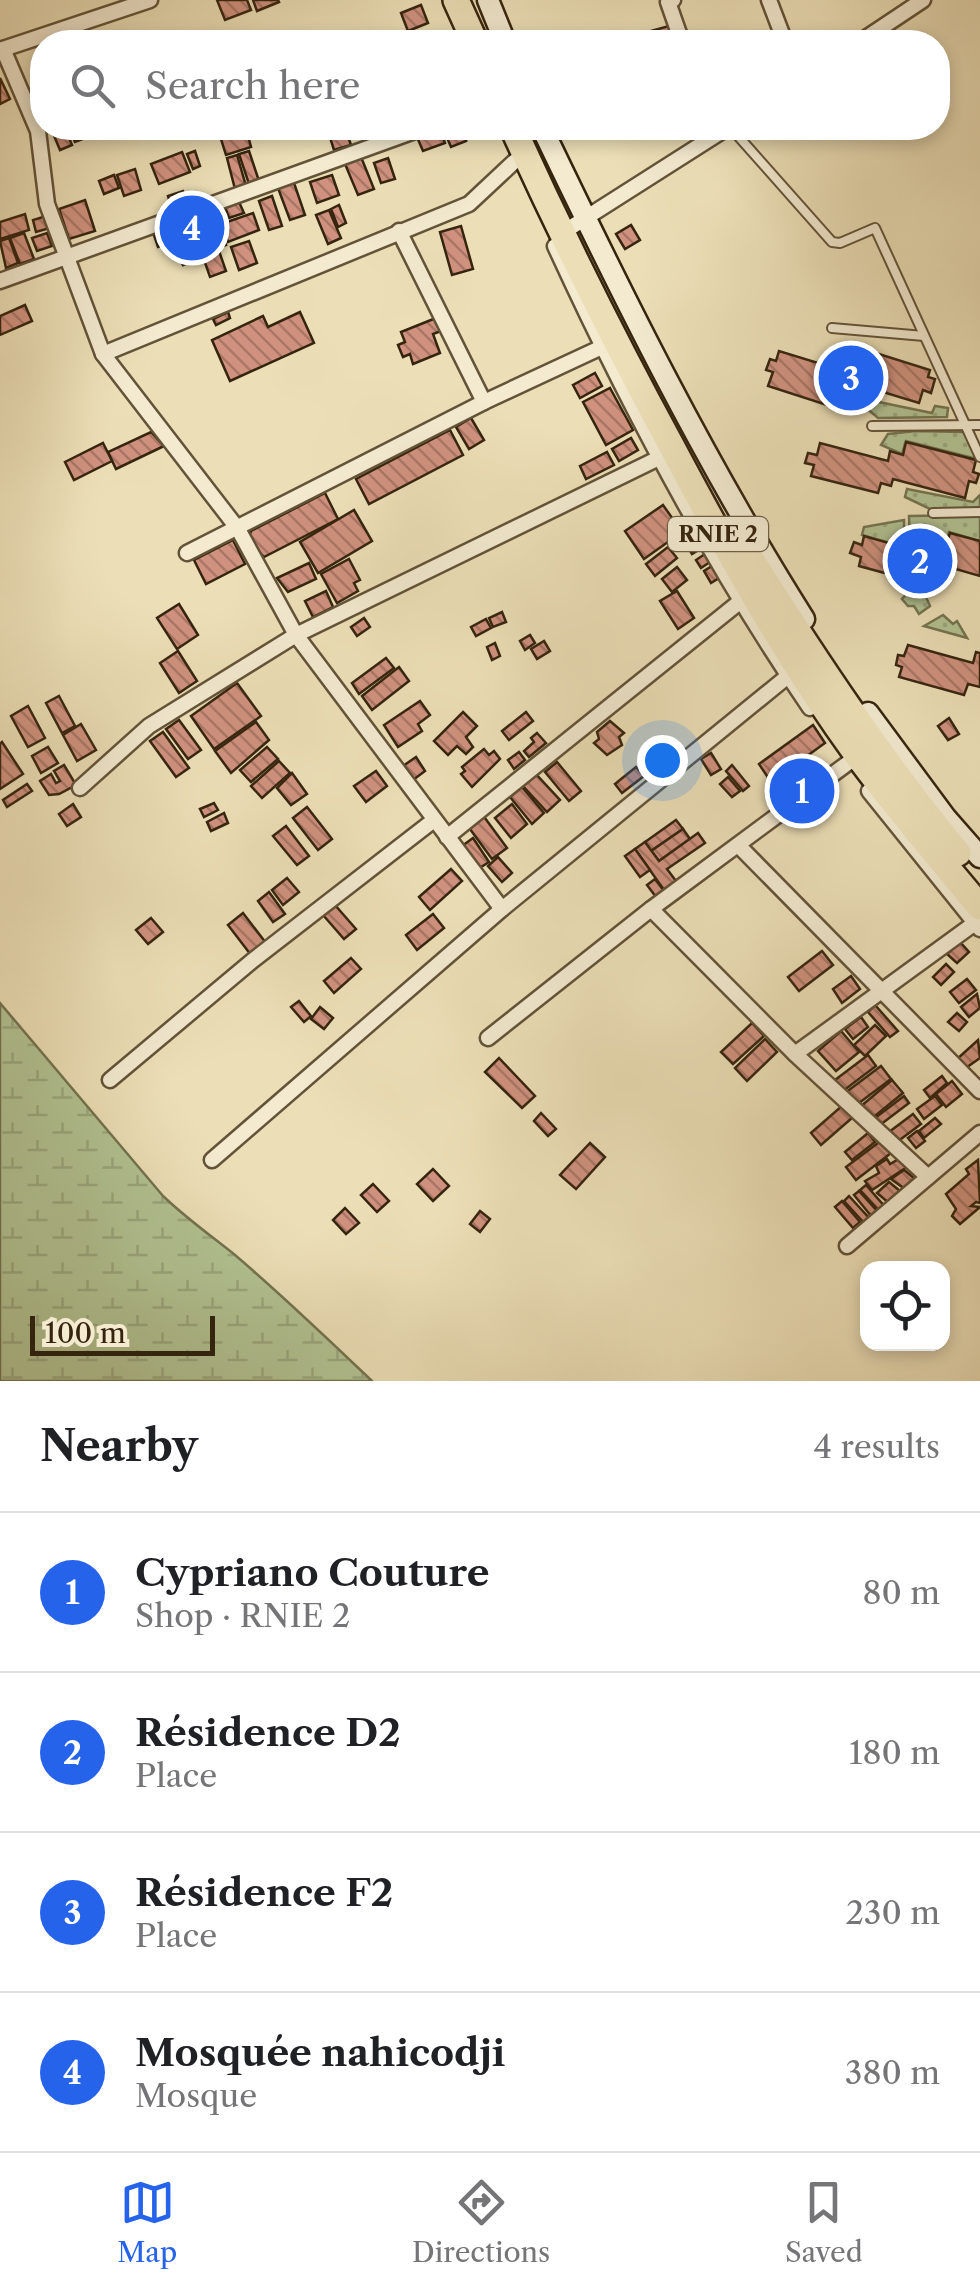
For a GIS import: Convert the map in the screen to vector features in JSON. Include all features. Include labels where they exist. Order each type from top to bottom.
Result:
[{"type":"highway","points":[[456,0],[469,30]]},
{"type":"highway","points":[[472,0],[485,30]]},
{"type":"highway","name":"RNIE 2","points":[[518,140],[614,340],[776,634],[861,760],[978,920]]},
{"type":"highway","name":"RNIE 2","points":[[534,140],[579,223],[684,442],[748,555],[878,753],[980,880]]},
{"type":"street","points":[[59,30],[150,0]]},
{"type":"street","points":[[444,0],[457,30]]},
{"type":"street","points":[[488,0],[499,30]]},
{"type":"street","points":[[673,0],[668,2],[678,30]]},
{"type":"street","points":[[770,0],[781,30]]},
{"type":"street","points":[[878,30],[923,0]]},
{"type":"street","points":[[30,39],[1,49],[30,113]]},
{"type":"street","points":[[39,140],[47,204],[103,354],[238,528],[296,636],[502,910]]},
{"type":"street","points":[[0,281],[391,140]]},
{"type":"street","points":[[505,140],[602,348],[692,517],[788,676],[848,763],[978,920],[795,1054]]},
{"type":"street","points":[[547,140],[579,223],[692,429],[794,603],[878,728],[980,857]]},
{"type":"street","points":[[579,223],[702,140]]},
{"type":"street","points":[[103,354],[470,204],[515,161]]},
{"type":"street","points":[[399,232],[484,402]]},
{"type":"street","points":[[187,553],[484,402],[602,348]]},
{"type":"street","points":[[80,788],[149,726],[296,636],[662,457]]},
{"type":"street","points":[[447,837],[742,600]]},
{"type":"street","points":[[212,1160],[502,910],[788,676]]},
{"type":"street","points":[[488,1038],[651,909],[848,763]]},
{"type":"street","points":[[110,1080],[252,961],[434,820]]},
{"type":"street","points":[[739,846],[980,1092]]},
{"type":"street","points":[[651,909],[795,1054],[928,1177]]},
{"type":"street","points":[[847,1246],[980,1133]]},
{"type":"lane","points":[[740,140],[832,242],[840,243],[875,228],[980,457]]},
{"type":"lane","points":[[832,328],[924,336]]},
{"type":"lane","points":[[872,426],[980,425]]},
{"type":"lane","points":[[933,513],[980,512]]},
{"type":"green space","points":[[869,400],[932,413],[935,406],[948,408],[947,417],[878,418],[865,407]]},
{"type":"green space","points":[[964,432],[977,459],[906,441],[902,454],[881,445],[888,434]]},
{"type":"green space","points":[[907,489],[973,502],[980,495],[980,509],[930,509],[905,497]]},
{"type":"green space","points":[[980,515],[980,541],[949,532],[946,544],[934,541],[930,554],[910,548],[909,516]]},
{"type":"green space","points":[[904,520],[904,547],[862,535],[864,527]]},
{"type":"green space","points":[[920,584],[930,606],[919,614],[902,599],[910,590],[917,592]]},
{"type":"green space","points":[[943,615],[953,624],[957,621],[967,638],[924,626]]},
{"type":"green space","points":[[0,1003],[163,1196],[253,1270],[372,1381],[0,1381]]},
{"type":"building","points":[[217,0],[247,0],[251,10],[225,20]]},
{"type":"building","points":[[253,0],[278,0],[279,2],[257,11]]},
{"type":"building","points":[[421,5],[428,23],[408,30],[401,13]]},
{"type":"building","points":[[0,78],[10,99],[0,104]]},
{"type":"building","points":[[56,140],[70,140],[72,145],[60,150]]},
{"type":"building","points":[[221,140],[249,140],[251,147],[226,155]]},
{"type":"building","points":[[331,140],[349,140],[351,145],[334,150]]},
{"type":"building","points":[[418,140],[444,140],[445,143],[423,151]]},
{"type":"building","points":[[448,140],[466,140],[466,141],[451,147]]},
{"type":"building","points":[[195,151],[200,166],[193,169],[187,154]]},
{"type":"building","points":[[249,151],[259,181],[249,184],[239,154]]},
{"type":"building","points":[[182,152],[190,172],[159,184],[151,164]]},
{"type":"building","points":[[237,155],[246,186],[235,189],[227,158]]},
{"type":"building","points":[[361,157],[374,189],[358,195],[345,164]]},
{"type":"building","points":[[388,158],[395,179],[381,183],[374,163]]},
{"type":"building","points":[[135,169],[141,190],[124,196],[117,175]]},
{"type":"building","points":[[114,175],[119,188],[104,194],[99,181]]},
{"type":"building","points":[[332,175],[339,195],[317,203],[310,182]]},
{"type":"building","points":[[294,183],[305,215],[290,220],[278,188]]},
{"type":"building","points":[[183,191],[187,204],[172,209],[168,196]]},
{"type":"building","points":[[272,196],[282,226],[269,230],[259,201]]},
{"type":"building","points":[[85,200],[95,231],[69,239],[59,209]]},
{"type":"building","points":[[239,202],[244,213],[229,218],[225,207]]},
{"type":"building","points":[[339,205],[346,223],[338,227],[331,209]]},
{"type":"building","points":[[329,210],[341,238],[328,244],[316,215]]},
{"type":"building","points":[[215,212],[226,245],[211,250],[200,217]]},
{"type":"building","points":[[253,213],[259,230],[228,242],[221,224]]},
{"type":"building","points":[[25,214],[29,230],[0,239],[0,222]]},
{"type":"building","points":[[46,216],[50,228],[36,232],[33,220]]},
{"type":"building","points":[[631,225],[640,240],[625,249],[616,234]]},
{"type":"building","points":[[461,226],[473,269],[452,275],[440,232]]},
{"type":"building","points":[[165,231],[169,243],[158,247],[154,235]]},
{"type":"building","points":[[24,233],[34,259],[20,264],[10,238]]},
{"type":"building","points":[[47,233],[52,246],[37,251],[32,238]]},
{"type":"building","points":[[199,233],[209,253],[183,265],[173,245]]},
{"type":"building","points":[[9,238],[18,263],[6,268],[0,241]]},
{"type":"building","points":[[249,241],[257,263],[239,270],[231,247]]},
{"type":"building","points":[[219,251],[226,271],[210,277],[203,257]]},
{"type":"building","points":[[25,305],[32,321],[0,335],[0,316]]},
{"type":"building","points":[[228,312],[230,318],[216,325],[213,319]]},
{"type":"building","points":[[300,312],[314,343],[230,381],[212,340],[263,316],[268,327]]},
{"type":"building","points":[[436,318],[441,331],[433,334],[440,353],[413,364],[410,354],[403,357],[398,345],[405,342],[401,332]]},
{"type":"building","points":[[863,349],[930,370],[928,377],[935,379],[931,393],[923,390],[919,403],[860,385],[856,397],[838,392],[833,407],[768,386],[773,372],[766,370],[770,359],[776,361],[779,351],[844,371],[848,359],[859,363]]},
{"type":"building","points":[[595,373],[602,386],[580,398],[573,385]]},
{"type":"building","points":[[610,388],[633,430],[606,445],[583,402]]},
{"type":"building","points":[[471,418],[484,440],[469,449],[456,427]]},
{"type":"building","points":[[450,430],[463,455],[369,504],[356,479]]},
{"type":"building","points":[[151,432],[164,446],[116,469],[108,452]]},
{"type":"building","points":[[631,438],[638,450],[619,461],[612,449]]},
{"type":"building","points":[[906,442],[976,460],[973,472],[979,474],[976,483],[969,481],[965,498],[893,479],[891,486],[881,483],[878,493],[811,476],[814,465],[805,463],[808,453],[817,455],[820,443],[888,461],[890,451],[903,455]]},
{"type":"building","points":[[103,443],[112,461],[74,480],[65,462]]},
{"type":"building","points":[[607,452],[614,465],[586,479],[580,466]]},
{"type":"building","points":[[325,493],[338,519],[264,557],[248,540],[251,531]]},
{"type":"building","points":[[663,505],[682,532],[644,559],[625,531]]},
{"type":"building","points":[[354,510],[372,541],[318,573],[300,542]]},
{"type":"building","points":[[694,528],[705,546],[692,554],[681,536]]},
{"type":"building","points":[[950,533],[980,541],[980,576],[942,565],[936,587],[859,566],[861,557],[850,553],[854,542],[862,545],[864,536],[931,555],[934,542],[946,545]]},
{"type":"building","points":[[233,540],[245,564],[206,584],[194,560]]},
{"type":"building","points":[[668,547],[677,558],[655,576],[646,564]]},
{"type":"building","points":[[705,554],[710,562],[701,568],[696,560]]},
{"type":"building","points":[[349,559],[360,580],[354,583],[358,591],[337,603],[321,574]]},
{"type":"building","points":[[309,563],[316,579],[288,592],[277,578]]},
{"type":"building","points":[[712,566],[719,578],[711,583],[704,571]]},
{"type":"building","points":[[677,567],[687,580],[672,592],[662,579]]},
{"type":"building","points":[[326,591],[333,607],[313,617],[305,601]]},
{"type":"building","points":[[677,591],[694,618],[678,629],[660,601]]},
{"type":"building","points":[[179,604],[198,635],[177,649],[157,618]]},
{"type":"building","points":[[502,612],[506,622],[493,627],[489,618]]},
{"type":"building","points":[[364,618],[370,627],[357,636],[351,627]]},
{"type":"building","points":[[486,619],[491,628],[476,636],[471,627]]},
{"type":"building","points":[[530,635],[535,643],[525,650],[520,641]]},
{"type":"building","points":[[544,641],[550,651],[537,659],[531,649]]},
{"type":"building","points":[[495,643],[500,656],[492,660],[487,647]]},
{"type":"building","points":[[908,645],[973,663],[976,652],[980,653],[980,687],[968,684],[964,695],[899,677],[902,667],[896,665],[898,655],[904,656]]},
{"type":"building","points":[[178,651],[197,681],[179,693],[160,663]]},
{"type":"building","points":[[386,658],[394,668],[359,694],[352,683]]},
{"type":"building","points":[[399,667],[409,681],[372,710],[362,696]]},
{"type":"building","points":[[237,683],[261,716],[214,749],[191,716]]},
{"type":"building","points":[[59,696],[75,726],[62,733],[46,703]]},
{"type":"building","points":[[420,701],[430,715],[418,724],[422,731],[398,747],[384,725]]},
{"type":"building","points":[[28,706],[45,738],[28,747],[11,716]]},
{"type":"building","points":[[463,712],[477,726],[466,737],[473,747],[466,754],[457,746],[448,755],[434,741]]},
{"type":"building","points":[[526,712],[533,721],[509,740],[502,731]]},
{"type":"building","points":[[949,718],[959,734],[948,740],[938,726]]},
{"type":"building","points":[[179,720],[201,750],[188,759],[166,729]]},
{"type":"building","points":[[610,721],[624,733],[619,737],[622,745],[607,755],[594,743],[599,739],[597,732]]},
{"type":"building","points":[[256,722],[269,740],[231,773],[215,751]]},
{"type":"building","points":[[81,724],[96,750],[77,761],[63,735]]},
{"type":"building","points":[[813,725],[825,743],[771,782],[759,764]]},
{"type":"building","points":[[163,732],[189,768],[176,777],[150,741]]},
{"type":"building","points":[[537,733],[546,743],[529,757],[524,751]]},
{"type":"building","points":[[0,744],[23,774],[0,789]]},
{"type":"building","points":[[48,747],[58,763],[41,773],[32,756]]},
{"type":"building","points":[[267,747],[278,759],[251,782],[240,770]]},
{"type":"building","points":[[484,749],[489,755],[494,751],[500,759],[472,787],[461,774],[465,771],[462,767]]},
{"type":"building","points":[[519,752],[525,760],[514,769],[508,760]]},
{"type":"building","points":[[711,753],[721,769],[711,775],[701,759]]},
{"type":"building","points":[[416,757],[425,771],[413,780],[403,766]]},
{"type":"building","points":[[279,761],[290,773],[262,798],[251,786]]},
{"type":"building","points":[[557,762],[581,791],[569,801],[545,772]]},
{"type":"building","points":[[64,765],[76,785],[49,795],[40,781],[51,774],[56,783],[60,781],[54,771]]},
{"type":"building","points":[[732,765],[749,786],[743,791],[726,771]]},
{"type":"building","points":[[636,767],[644,776],[622,793],[615,784]]},
{"type":"building","points":[[376,771],[387,786],[366,802],[354,786]]},
{"type":"building","points":[[292,773],[307,794],[291,805],[277,788]]},
{"type":"building","points":[[535,773],[560,800],[547,812],[522,785]]},
{"type":"building","points":[[728,777],[740,791],[732,797],[720,784]]},
{"type":"building","points":[[27,784],[32,791],[7,807],[3,800]]},
{"type":"building","points":[[522,787],[544,813],[532,824],[510,797]]},
{"type":"building","points":[[214,803],[218,810],[204,817],[200,809]]},
{"type":"building","points":[[73,804],[81,817],[67,826],[59,814]]},
{"type":"building","points":[[512,804],[527,824],[511,838],[495,818]]},
{"type":"building","points":[[307,807],[332,839],[318,850],[293,818]]},
{"type":"building","points":[[224,813],[228,823],[211,831],[207,822]]},
{"type":"building","points":[[482,814],[507,848],[492,859],[467,825]]},
{"type":"building","points":[[676,820],[683,829],[651,851],[645,842]]},
{"type":"building","points":[[286,826],[309,856],[297,865],[273,836]]},
{"type":"building","points":[[683,829],[690,839],[659,861],[651,851]]},
{"type":"building","points":[[698,833],[705,843],[667,869],[676,881],[664,890],[635,849],[645,842],[659,861]]},
{"type":"building","points":[[473,838],[489,862],[478,869],[462,846]]},
{"type":"building","points":[[635,849],[650,870],[640,877],[625,856]]},
{"type":"building","points":[[498,857],[512,873],[502,882],[488,866]]},
{"type":"building","points":[[451,869],[462,881],[430,910],[419,897]]},
{"type":"building","points":[[287,878],[299,892],[283,905],[272,890]]},
{"type":"building","points":[[655,879],[664,891],[656,897],[647,885]]},
{"type":"building","points":[[269,892],[285,914],[273,922],[258,901]]},
{"type":"building","points":[[335,905],[356,929],[344,939],[323,915]]},
{"type":"building","points":[[243,913],[266,943],[251,955],[228,925]]},
{"type":"building","points":[[433,914],[444,928],[417,950],[406,935]]},
{"type":"building","points":[[151,918],[163,932],[148,944],[136,930]]},
{"type":"building","points":[[960,942],[969,952],[957,963],[947,954]]},
{"type":"building","points":[[822,951],[833,965],[799,991],[788,977]]},
{"type":"building","points":[[351,958],[361,969],[334,993],[324,981]]},
{"type":"building","points":[[946,964],[954,972],[941,985],[933,977]]},
{"type":"building","points":[[851,976],[860,989],[842,1003],[833,989]]},
{"type":"building","points":[[967,979],[976,990],[959,1003],[950,992]]},
{"type":"building","points":[[977,994],[980,1008],[969,1017],[961,1007]]},
{"type":"building","points":[[299,1001],[311,1016],[304,1022],[291,1007]]},
{"type":"building","points":[[875,1005],[898,1031],[890,1037],[868,1012]]},
{"type":"building","points":[[320,1007],[333,1018],[324,1029],[311,1019]]},
{"type":"building","points":[[957,1013],[967,1022],[959,1031],[948,1022]]},
{"type":"building","points":[[861,1017],[868,1027],[853,1039],[845,1029]]},
{"type":"building","points":[[752,1023],[764,1036],[733,1064],[721,1052]]},
{"type":"building","points":[[875,1025],[886,1036],[865,1056],[854,1045]]},
{"type":"building","points":[[841,1031],[859,1052],[836,1071],[818,1051]]},
{"type":"building","points":[[765,1039],[777,1052],[747,1081],[735,1068]]},
{"type":"building","points":[[978,1040],[980,1058],[963,1070],[956,1060]]},
{"type":"building","points":[[868,1055],[876,1066],[843,1091],[835,1080]]},
{"type":"building","points":[[499,1058],[535,1096],[522,1108],[485,1072]]},
{"type":"building","points":[[881,1066],[891,1079],[855,1106],[845,1093]]},
{"type":"building","points":[[942,1076],[947,1083],[930,1098],[924,1090]]},
{"type":"building","points":[[892,1080],[903,1093],[870,1120],[860,1107]]},
{"type":"building","points":[[952,1081],[962,1094],[946,1107],[936,1094]]},
{"type":"building","points":[[904,1096],[909,1103],[880,1125],[875,1118]]},
{"type":"building","points":[[935,1096],[942,1105],[924,1119],[917,1109]]},
{"type":"building","points":[[843,1105],[853,1117],[821,1145],[811,1133]]},
{"type":"building","points":[[541,1113],[556,1129],[548,1136],[534,1121]]},
{"type":"building","points":[[913,1114],[921,1124],[897,1142],[889,1132]]},
{"type":"building","points":[[935,1118],[941,1124],[924,1138],[919,1131]]},
{"type":"building","points":[[917,1131],[925,1141],[916,1148],[908,1138]]},
{"type":"building","points":[[868,1133],[875,1142],[852,1160],[845,1152]]},
{"type":"building","points":[[882,1140],[891,1153],[856,1180],[846,1167]]},
{"type":"building","points":[[590,1143],[605,1157],[576,1189],[560,1175]]},
{"type":"building","points":[[904,1156],[910,1165],[872,1190],[865,1181],[879,1173],[876,1166]]},
{"type":"building","points":[[978,1160],[980,1203],[971,1206],[980,1207],[960,1224],[952,1216],[956,1209],[946,1194],[969,1174],[966,1169]]},
{"type":"building","points":[[433,1169],[449,1186],[433,1201],[417,1184]]},
{"type":"building","points":[[904,1170],[914,1178],[905,1189],[891,1179]]},
{"type":"building","points":[[889,1182],[900,1191],[890,1204],[877,1193]]},
{"type":"building","points":[[373,1184],[389,1201],[377,1212],[361,1195]]},
{"type":"building","points":[[866,1185],[886,1208],[881,1213],[860,1190]]},
{"type":"building","points":[[859,1191],[878,1212],[872,1217],[854,1195]]},
{"type":"building","points":[[849,1196],[870,1219],[865,1224],[844,1201]]},
{"type":"building","points":[[842,1201],[860,1222],[853,1228],[835,1207]]},
{"type":"building","points":[[345,1208],[359,1223],[346,1234],[333,1220]]},
{"type":"building","points":[[480,1211],[490,1219],[480,1232],[470,1224]]},
{"type":"place","name":"Mosquée nahicodji","points":[[192,228]]},
{"type":"place","name":"Résidence F2","points":[[851,378]]},
{"type":"place","name":"Résidence D2","points":[[920,561]]},
{"type":"place","name":"Cypriano Couture","points":[[802,791]]}]
